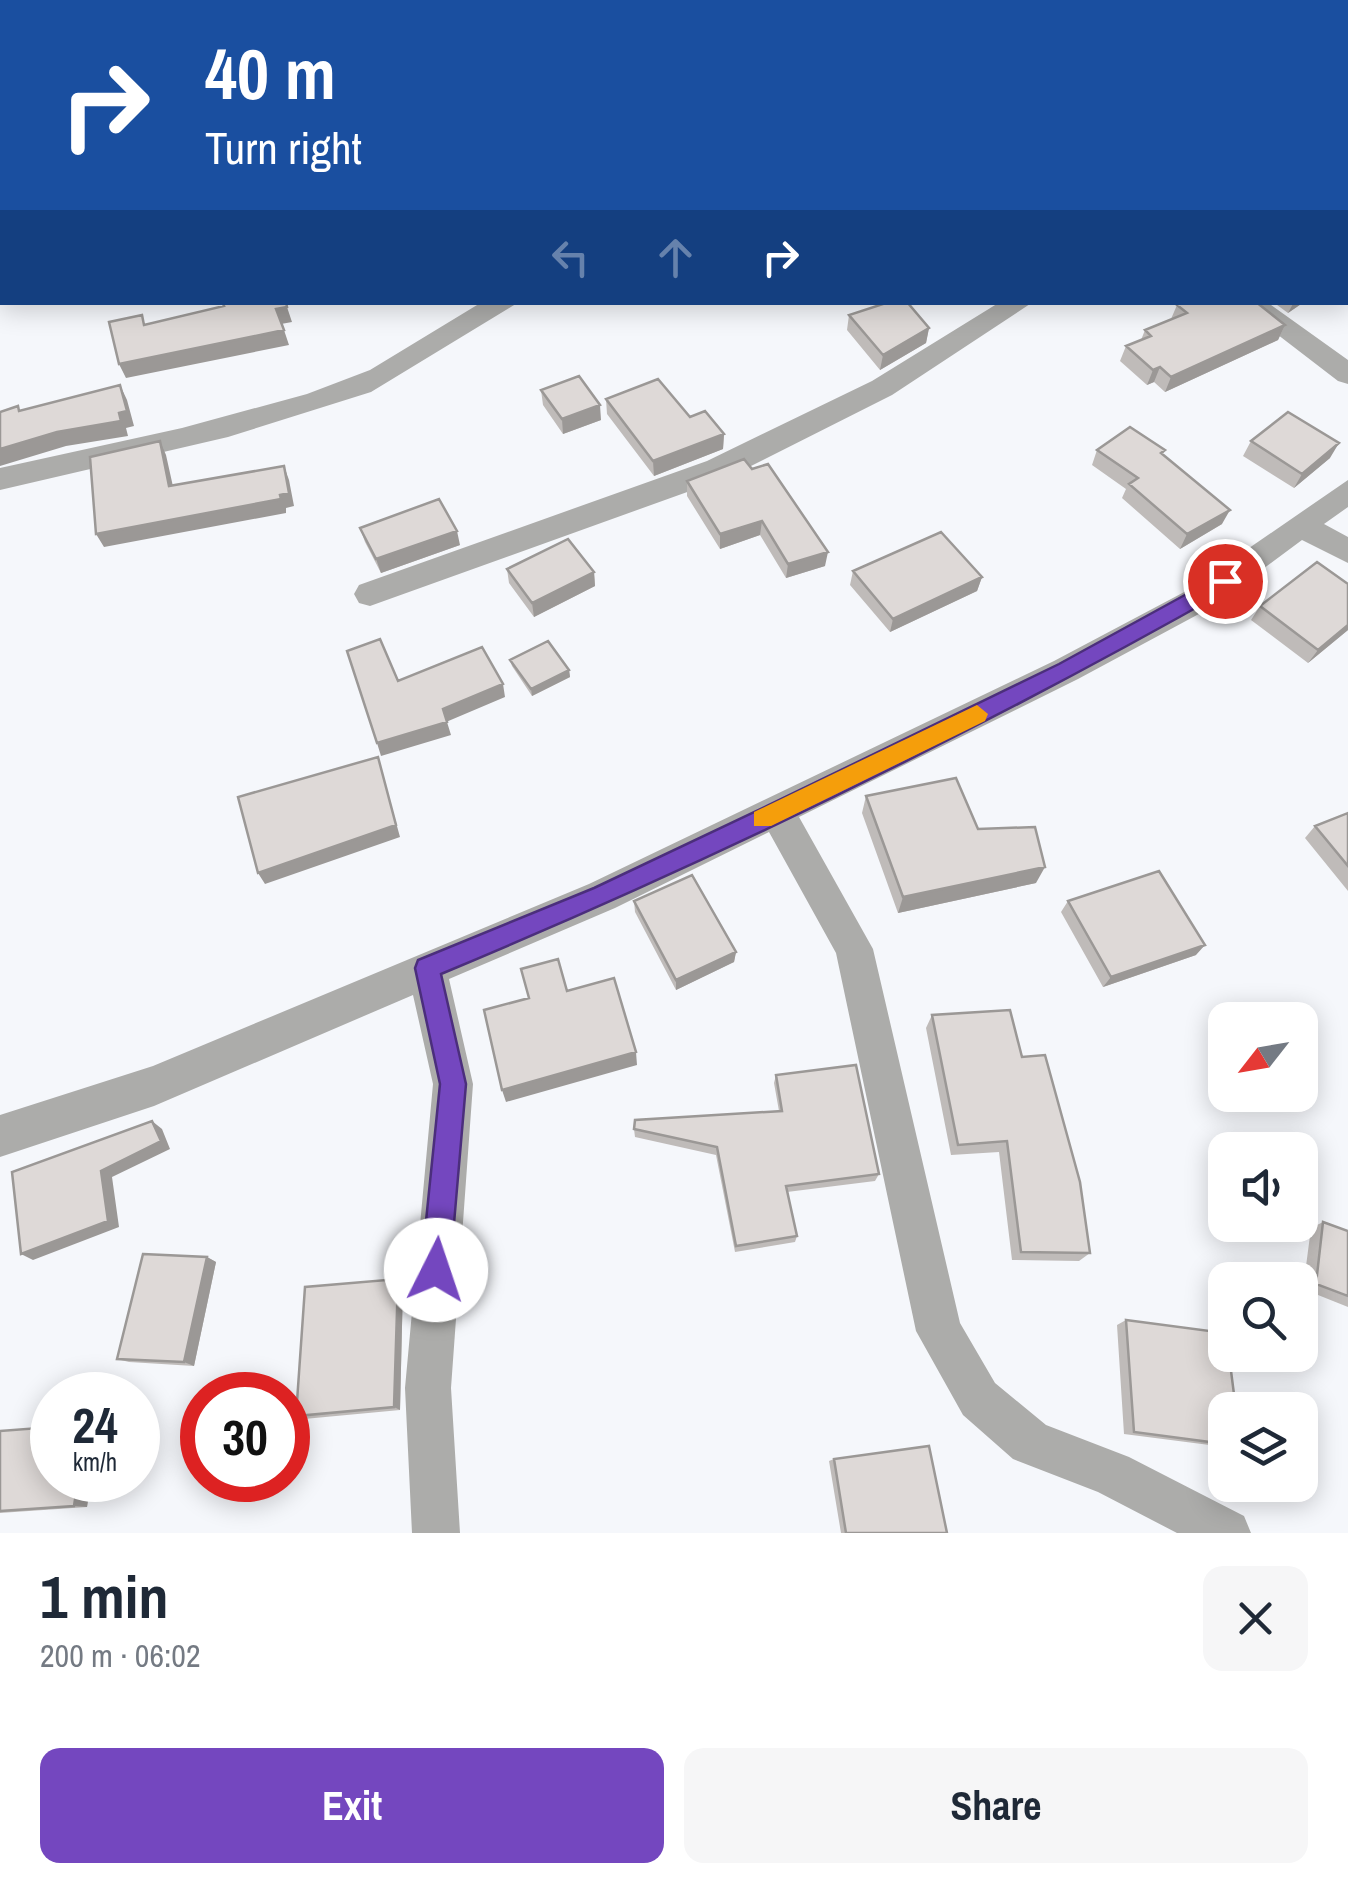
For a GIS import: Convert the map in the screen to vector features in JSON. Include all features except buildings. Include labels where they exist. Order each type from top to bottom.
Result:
[{"type":"street","points":[[0,479],[201,432],[365,384],[472,316],[499,305]]},
{"type":"street","points":[[370,594],[718,470],[882,388],[1015,305]]},
{"type":"street","points":[[1252,305],[1348,374]]},
{"type":"street","points":[[0,1136],[154,1086],[602,896],[1066,670],[1199,600],[1348,491]]},
{"type":"street","points":[[1303,527],[1348,551]]},
{"type":"street","points":[[777,812],[854,949],[939,1331],[980,1399],[1030,1442],[1112,1474],[1227,1533]]},
{"type":"street","points":[[427,968],[453,1084],[428,1388],[436,1533]]},
{"type":"slow traffic","points":[[762,819],[977,714]]},
{"type":"route","points":[[436,1270],[453,1084],[427,968],[602,896],[777,812],[1066,670],[1199,600],[1225,581]]}]
